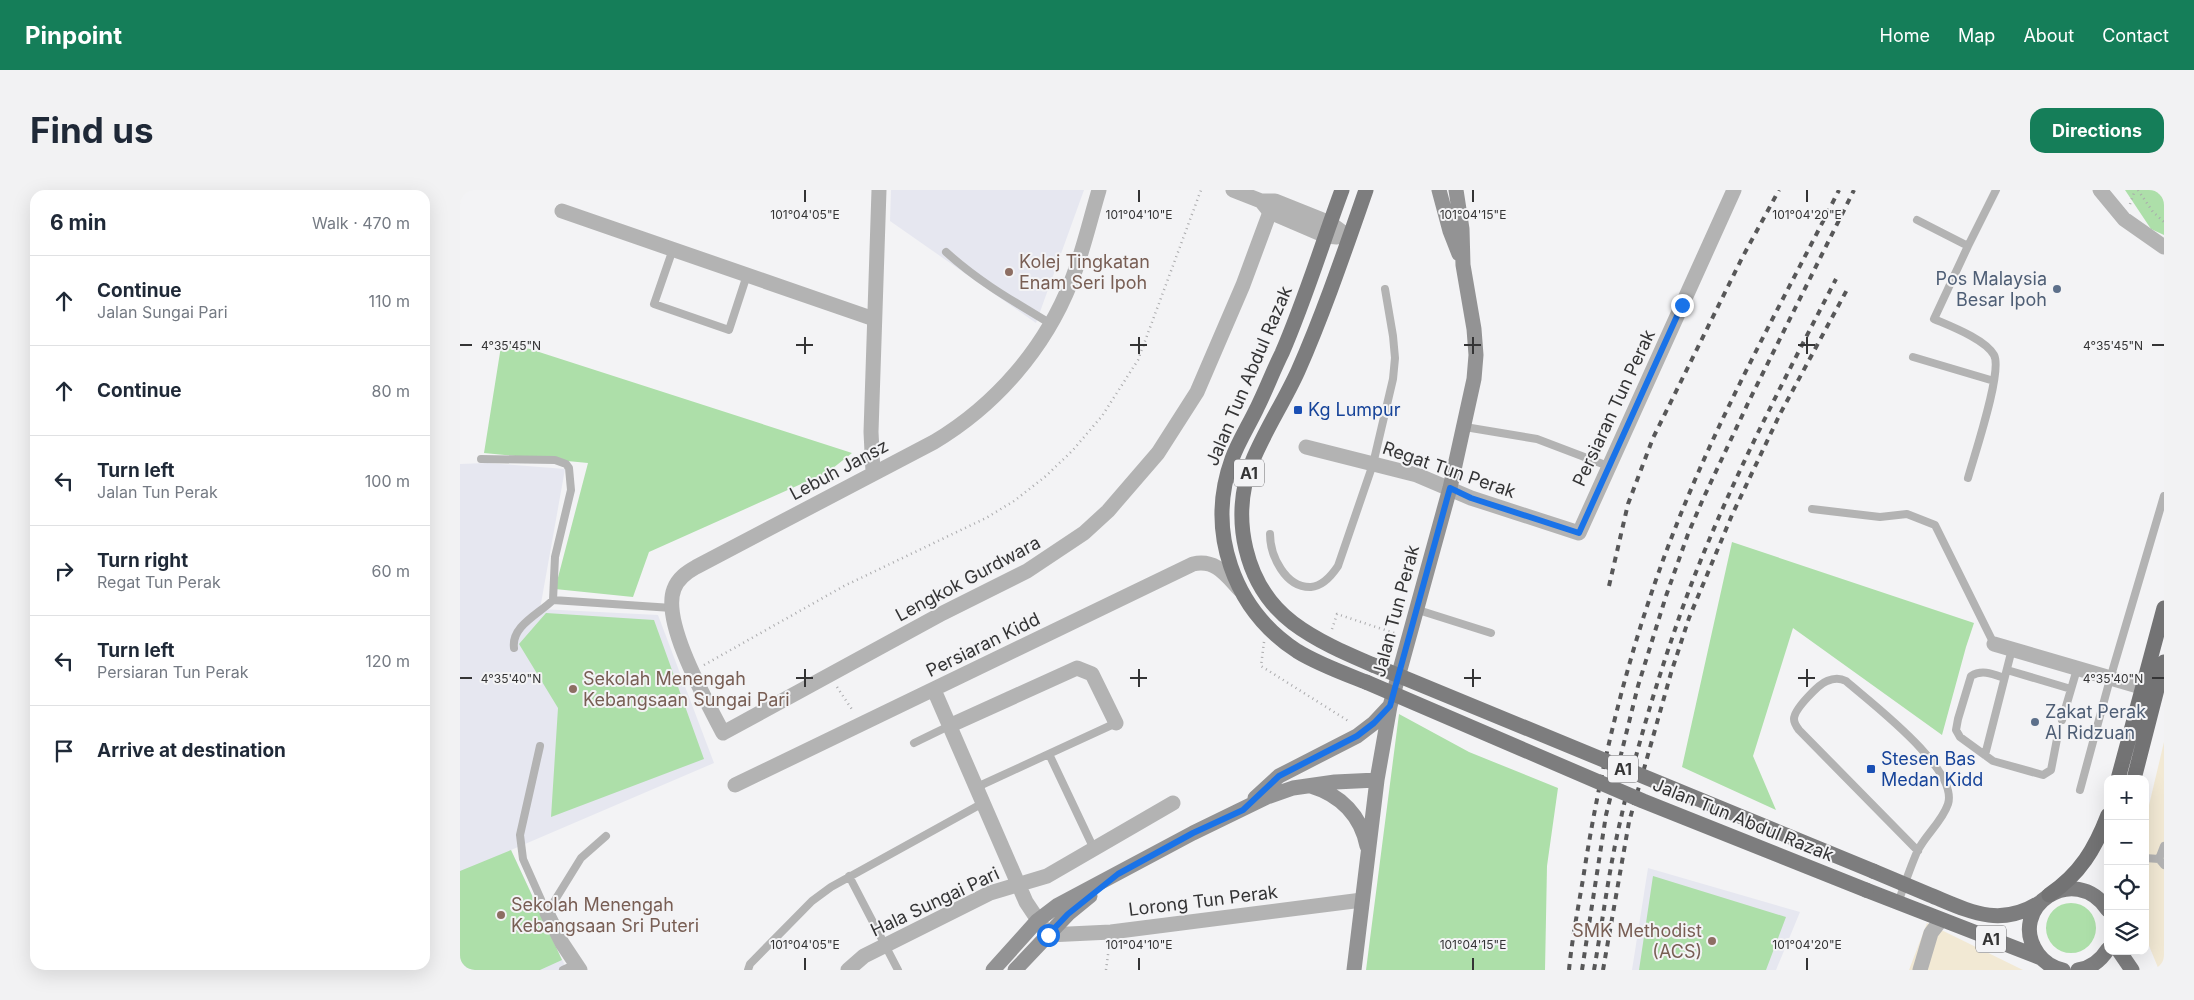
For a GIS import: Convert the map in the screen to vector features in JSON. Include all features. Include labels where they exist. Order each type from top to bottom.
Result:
[{"type":"highway","points":[[2135,775],[2157,680],[2164,608]]},
{"type":"highway","points":[[2120,775],[2157,680]]},
{"type":"highway","points":[[2044,899],[2077,872],[2100,834],[2106,820]]},
{"type":"main road","name":"Jalan Tun Abdul Razak","points":[[1342,190],[1284,348],[1232,458],[1226,481],[1222,523],[1224,546],[1230,569],[1240,591],[1266,626],[1298,651],[1643,801],[2041,958]]},
{"type":"main road","name":"Jalan Tun Abdul Razak","points":[[1366,190],[1304,357],[1252,463],[1242,504],[1242,528],[1245,549],[1253,570],[1276,606],[1291,622],[1311,635],[1373,665],[1973,913],[1996,916],[2010,914],[2024,911],[2044,899]]},
{"type":"main road","name":"Jalan Tun Perak","points":[[1439,190],[1450,231],[1463,265]]},
{"type":"main road","name":"Jalan Tun Perak","points":[[1354,970],[1377,780],[1390,706],[1407,638],[1450,488],[1465,427],[1474,379],[1476,355],[1474,329],[1463,265],[1462,228],[1456,190]]},
{"type":"main road","points":[[1243,810],[1279,776],[1339,747],[1364,731],[1390,706]]},
{"type":"main road","points":[[993,970],[1037,921],[1058,905],[1193,833],[1268,797],[1308,785],[1377,780]]},
{"type":"main road","points":[[1308,785],[1332,794],[1346,805],[1357,819],[1365,835],[1368,852]]},
{"type":"main road","points":[[1015,970],[1068,914],[1118,874]]},
{"type":"main road","name":"A1","points":[[2063,970],[2050,965],[2041,958],[2034,948],[2030,937],[2033,913],[2044,899],[2065,889],[2083,890],[2094,894],[2104,905]]},
{"type":"main road","points":[[2078,970],[2094,964],[2104,955]]},
{"type":"main road","points":[[2122,955],[2132,970]]},
{"type":"street","points":[[873,472],[871,432],[879,190]]},
{"type":"street","name":"Lebuh Jansz","points":[[672,608],[674,588],[687,572],[873,472],[934,442],[955,429],[997,394],[1016,374],[1051,324],[1071,281],[1099,190]]},
{"type":"street","points":[[1233,190],[1266,207],[1349,237]]},
{"type":"street","name":"Persiaran Tun Perak","points":[[1579,533],[1734,190]]},
{"type":"street","points":[[2100,190],[2124,219],[2164,247]]},
{"type":"street","name":"Lengkok Gurdwara","points":[[692,672],[723,733],[943,613],[1027,571],[1084,533],[1108,512],[1158,453],[1196,392],[1243,285],[1266,207]]},
{"type":"street","points":[[562,211],[874,319]]},
{"type":"street","name":"Regat Tun Perak","points":[[1306,447],[1417,475],[1471,498],[1579,533]]},
{"type":"street","name":"Persiaran Kidd","points":[[735,785],[1193,564],[1208,563],[1217,567],[1240,591]]},
{"type":"street","points":[[672,608],[681,644],[692,672]]},
{"type":"street","points":[[1994,644],[2110,678],[2157,680]]},
{"type":"street","points":[[949,726],[1076,668],[1092,674],[1116,723]]},
{"type":"street","points":[[934,690],[1018,885],[1037,921],[1048,935]]},
{"type":"street","name":"Hala Sungai Pari","points":[[848,970],[864,956],[990,893],[1048,876],[1173,803]]},
{"type":"street","name":"Lorong Tun Perak","points":[[1048,935],[1111,932],[1362,900]]},
{"type":"street","points":[[547,913],[573,968]]},
{"type":"street","points":[[1920,970],[1931,933],[1941,920]]},
{"type":"lane","points":[[1968,478],[1994,381],[1996,363],[1990,350],[1960,331],[1934,319],[1996,190]]},
{"type":"lane","points":[[1917,220],[1968,246]]},
{"type":"lane","points":[[673,249],[654,304],[729,330],[747,275]]},
{"type":"lane","points":[[946,252],[988,287],[1051,324]]},
{"type":"lane","points":[[1270,534],[1270,548],[1277,563],[1287,576],[1299,584],[1312,587],[1328,579],[1338,566],[1373,464],[1392,380],[1395,358],[1385,289]]},
{"type":"lane","points":[[1913,357],[1994,381]]},
{"type":"lane","points":[[1465,427],[1536,439],[1608,466]]},
{"type":"lane","points":[[481,458],[555,460],[566,464],[570,468],[571,490],[555,557],[553,600]]},
{"type":"lane","points":[[2080,790],[2110,678],[2164,496]]},
{"type":"lane","points":[[1812,509],[1880,518],[1907,514],[1935,525],[1994,644]]},
{"type":"lane","points":[[514,648],[514,634],[553,600],[672,608]]},
{"type":"lane","points":[[1415,609],[1491,633]]},
{"type":"lane","points":[[1985,755],[2012,649]]},
{"type":"lane","points":[[2062,720],[2077,669]]},
{"type":"lane","points":[[2007,670],[2071,689]]},
{"type":"lane","points":[[2004,678],[1985,672],[1978,672],[1971,676],[1956,730],[1960,737],[1993,761],[2043,775],[2051,770],[2057,739]]},
{"type":"lane","points":[[1898,902],[1918,851],[1948,803],[1950,794],[1935,764],[1927,754],[1846,681],[1834,678],[1823,683],[1797,709],[1794,718],[1795,723],[1918,851]]},
{"type":"lane","points":[[976,787],[1116,723]]},
{"type":"lane","points":[[914,743],[949,726]]},
{"type":"lane","points":[[540,746],[520,835],[523,859],[547,913]]},
{"type":"lane","points":[[1049,754],[1094,849]]},
{"type":"lane","points":[[748,970],[750,964],[812,901],[849,876],[983,803]]},
{"type":"lane","points":[[547,913],[581,858],[606,836]]},
{"type":"lane","points":[[2149,859],[2162,862],[2164,846]]},
{"type":"lane","points":[[849,876],[898,970]]},
{"type":"path","points":[[692,672],[844,586],[986,518],[1014,501],[1046,476],[1073,450],[1102,416],[1138,360],[1201,190]]},
{"type":"path","points":[[2138,190],[2153,212],[2164,222]]},
{"type":"path","points":[[1337,614],[1407,638]]},
{"type":"path","points":[[1266,626],[1261,666],[1364,731]]},
{"type":"path","points":[[829,675],[862,724]]},
{"type":"path","points":[[1106,970],[1111,932]]},
{"type":"shaded area","name":"Kolej Tingkatan Enam Seri Ipoh","points":[[891,190],[1084,190],[1036,323],[890,221]]},
{"type":"shaded area","name":"Sekolah Menengah Kebangsaan Sungai Pari","points":[[487,463],[565,469],[540,609],[658,615],[714,763],[511,850],[567,970],[460,970],[460,464]]},
{"type":"shaded area","points":[[2164,742],[2164,970],[2159,970],[2149,946],[2149,805]]},
{"type":"shaded area","name":"SMK Methodist (ACS)","points":[[1648,868],[1800,912],[1776,970],[1632,970]]},
{"type":"shaded area","points":[[1927,923],[2023,970],[1909,970]]},
{"type":"green space","points":[[2125,190],[2164,190],[2164,235],[2151,229]]},
{"type":"green space","points":[[502,340],[852,453],[828,472],[649,552],[633,597],[555,589],[588,463],[484,453]]},
{"type":"green space","points":[[1732,542],[1974,623],[1942,735],[1793,628],[1753,756],[1776,810],[1682,767]]},
{"type":"green space","points":[[546,613],[654,620],[704,759],[551,817],[558,708],[519,644]]},
{"type":"green space","points":[[1399,714],[1469,752],[1558,788],[1547,866],[1545,970],[1366,970]]},
{"type":"green space","name":"Sekolah Menengah Kebangsaan Sri Puteri","points":[[511,850],[562,960],[540,970],[460,970],[460,871]]},
{"type":"green space","name":"SMK Methodist (ACS)","points":[[1653,876],[1786,917],[1766,970],[1639,970]]},
{"type":"green space","points":[[2071,903],[2080,905],[2091,914],[2096,928],[2094,937],[2085,948],[2071,953],[2062,951],[2051,942],[2046,928],[2048,919],[2057,908]]},
{"type":"railway","points":[[1609,586],[1628,504],[1653,438],[1742,258],[1779,190]]},
{"type":"railway","points":[[1569,970],[1573,935],[1599,787],[1609,742],[1633,652],[1661,564],[1714,437],[1839,190]]},
{"type":"railway","points":[[1582,970],[1606,815],[1638,686],[1666,596],[1688,534],[1703,499],[1749,401],[1854,190]]},
{"type":"railway","points":[[1594,970],[1613,856],[1633,766],[1680,615],[1714,529],[1752,444],[1836,279]]},
{"type":"railway","points":[[1603,970],[1629,822],[1671,673],[1689,618],[1732,515],[1780,414],[1849,286]]},
{"type":"place","name":"Kolej Tingkatan Enam Seri Ipoh","points":[[1009,272]]},
{"type":"place","name":"Pos Malaysia Besar Ipoh","points":[[2057,289]]},
{"type":"place","name":"Kg Lumpur","points":[[1298,410]]},
{"type":"place","name":"Sekolah Menengah Kebangsaan Sungai Pari","points":[[573,689]]},
{"type":"place","name":"Zakat Perak Al Ridzuan","points":[[2035,722]]},
{"type":"place","name":"Stesen Bas Medan Kidd","points":[[1871,769]]},
{"type":"place","name":"Sekolah Menengah Kebangsaan Sri Puteri","points":[[501,915]]},
{"type":"place","name":"SMK Methodist (ACS)","points":[[1712,941]]},
{"type":"route","points":[[1048,935],[1068,914],[1118,874],[1193,833],[1243,810],[1279,776],[1339,747],[1357,736],[1374,723],[1390,706],[1401,659],[1450,488],[1471,498],[1579,533],[1682,305]]}]
